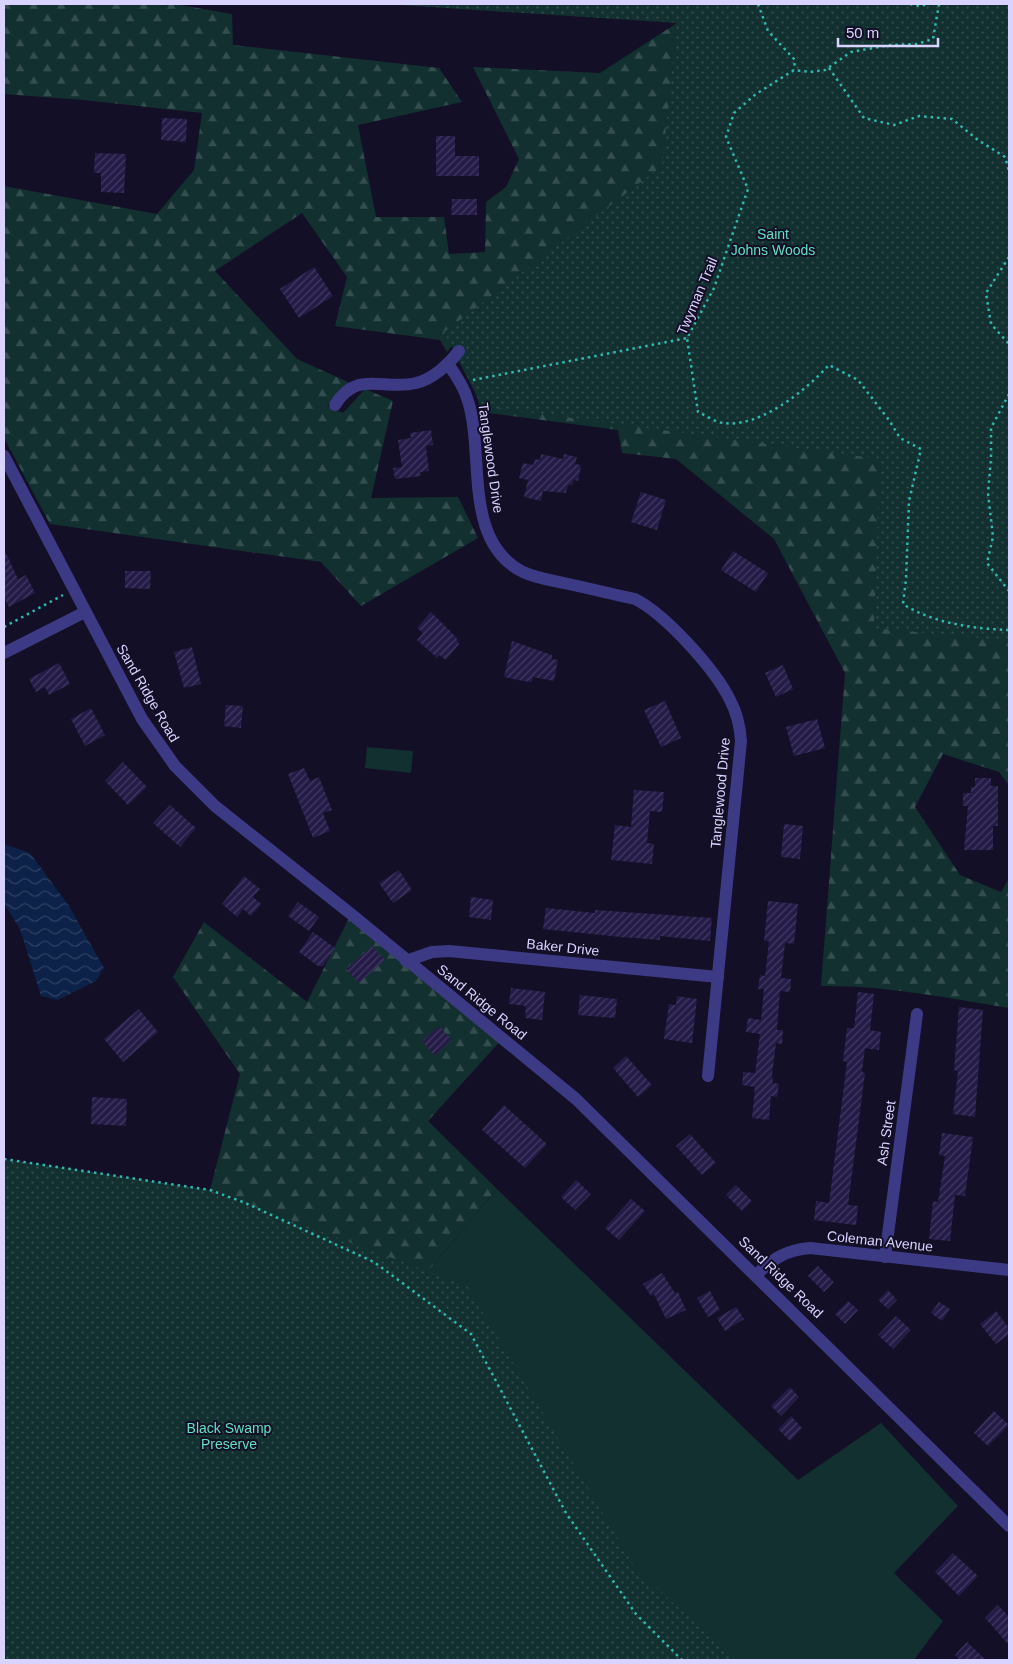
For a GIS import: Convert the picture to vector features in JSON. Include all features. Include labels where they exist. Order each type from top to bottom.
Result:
[{"type":"street","points":[[335,405],[346,391],[354,386],[367,383],[414,384],[422,381],[448,364],[459,351]]},
{"type":"street","name":"Tanglewood Drive","points":[[448,364],[460,382],[468,401],[481,504],[485,522],[498,551],[514,566],[534,576],[635,599],[649,606],[672,627],[718,681],[735,709],[740,741],[708,1076]]},
{"type":"street","name":"Sand Ridge Road","points":[[4,456],[84,612],[142,719],[175,766],[216,806],[576,1099],[1009,1526]]},
{"type":"street","points":[[4,654],[84,612]]},
{"type":"street","name":"Baker Drive","points":[[406,961],[432,952],[449,951],[718,977]]},
{"type":"street","name":"Ash Street","points":[[885,1257],[917,1014]]},
{"type":"street","name":"Coleman Avenue","points":[[756,1275],[774,1258],[794,1249],[810,1248],[1009,1270]]},
{"type":"path","points":[[758,4],[768,31],[794,60],[794,70],[810,72],[829,68],[851,52],[890,45],[917,44],[933,39],[939,4]]},
{"type":"path","points":[[910,4],[920,6],[928,4]]},
{"type":"path","points":[[829,68],[864,118],[894,125],[919,116],[952,119],[978,140],[1005,157],[1009,171]]},
{"type":"path","name":"Twyman Trail","points":[[794,70],[756,94],[734,113],[726,137],[748,189],[714,288],[687,338],[698,412],[722,424],[757,419],[814,381],[829,365],[858,380],[890,420],[900,438],[921,449],[909,501],[906,579],[903,604],[915,612],[944,620],[992,629],[1009,630]]},
{"type":"path","points":[[1009,257],[986,292],[991,324],[1009,344]]},
{"type":"path","points":[[460,382],[687,338]]},
{"type":"path","points":[[1009,394],[991,428],[988,493],[993,537],[987,563],[1009,591]]},
{"type":"path","points":[[4,627],[73,590]]},
{"type":"path","points":[[4,1159],[210,1190],[243,1202],[374,1262],[472,1334],[566,1513],[636,1614],[682,1660]]},
{"type":"green space","name":"Saint Johns Woods","points":[[4,4],[175,4],[232,14],[233,45],[439,68],[462,102],[358,125],[376,217],[444,217],[449,254],[485,252],[486,202],[506,187],[519,159],[473,67],[600,73],[677,23],[1009,36],[1009,785],[999,772],[943,754],[915,807],[960,875],[1001,892],[1009,878],[1009,1008],[892,990],[821,986],[845,673],[774,539],[676,459],[622,453],[618,430],[482,412],[457,339],[447,352],[440,340],[335,326],[347,277],[302,213],[215,271],[297,359],[348,382],[327,406],[343,413],[365,389],[393,401],[371,498],[458,497],[478,538],[361,606],[321,562],[50,524],[4,438],[4,186],[157,214],[194,170],[202,113],[84,100],[4,94]]},
{"type":"green space","points":[[384,4],[1009,4],[1009,641],[874,628],[880,459],[482,406],[444,332],[662,166],[677,23]]},
{"type":"green space","points":[[367,747],[413,751],[411,773],[365,768]]},
{"type":"green space","points":[[351,914],[503,1038],[428,1121],[497,1189],[412,1290],[243,1202],[210,1190],[240,1074],[173,977],[204,922],[307,1002]]},
{"type":"green space","name":"Black Swamp Preserve","points":[[4,1159],[210,1190],[467,1286],[636,1569],[736,1660],[4,1660]]},
{"type":"green space","points":[[497,1189],[798,1480],[881,1423],[958,1506],[894,1573],[943,1621],[914,1660],[682,1660],[412,1290]]},
{"type":"water","points":[[4,844],[30,853],[69,906],[104,968],[96,981],[58,1000],[41,996],[20,929],[4,904]]},
{"type":"building","points":[[162,118],[187,119],[186,142],[161,140]]},
{"type":"building","points":[[436,136],[455,136],[455,156],[479,156],[479,176],[436,176]]},
{"type":"building","points":[[95,153],[126,154],[124,193],[101,192],[101,173],[94,173]]},
{"type":"building","points":[[452,199],[477,199],[477,215],[451,215]]},
{"type":"building","points":[[314,267],[333,296],[299,318],[280,289]]},
{"type":"building","points":[[431,430],[433,445],[426,446],[429,471],[420,472],[421,476],[395,479],[393,468],[402,467],[398,440],[411,438],[410,433]]},
{"type":"building","points":[[541,454],[563,459],[564,454],[577,457],[575,464],[581,465],[578,481],[574,480],[572,485],[568,485],[566,493],[543,491],[541,501],[524,497],[528,480],[519,478],[523,463],[533,465],[535,459],[540,460]]},
{"type":"building","points":[[641,492],[666,500],[657,530],[631,522]]},
{"type":"building","points":[[4,549],[18,579],[26,575],[35,593],[9,607],[4,597]]},
{"type":"building","points":[[733,551],[768,573],[756,592],[721,570]]},
{"type":"building","points":[[125,571],[151,571],[150,589],[125,588]]},
{"type":"building","points":[[431,612],[456,637],[459,644],[446,660],[439,655],[437,658],[417,640],[423,633],[417,628]]},
{"type":"building","points":[[512,641],[552,655],[552,659],[558,660],[554,681],[533,677],[532,682],[504,677]]},
{"type":"building","points":[[192,647],[201,684],[184,688],[174,652]]},
{"type":"building","points":[[59,663],[70,684],[49,695],[45,687],[36,692],[29,679]]},
{"type":"building","points":[[783,665],[793,689],[776,697],[765,673]]},
{"type":"building","points":[[665,701],[681,738],[661,747],[644,710]]},
{"type":"building","points":[[226,705],[243,706],[241,728],[224,726]]},
{"type":"building","points":[[91,708],[105,735],[85,746],[71,719]]},
{"type":"building","points":[[817,719],[825,748],[794,756],[786,727]]},
{"type":"building","points":[[123,762],[147,787],[128,805],[105,781]]},
{"type":"building","points":[[304,768],[310,781],[319,777],[332,810],[323,813],[330,831],[313,838],[288,774]]},
{"type":"building","points":[[975,778],[991,778],[991,786],[998,786],[998,826],[993,826],[993,850],[964,850],[968,806],[963,806],[963,793],[971,793],[971,787],[975,787]]},
{"type":"building","points":[[634,790],[664,792],[662,812],[650,811],[647,843],[654,844],[652,864],[611,860],[615,825],[631,827]]},
{"type":"building","points":[[170,805],[196,828],[180,847],[153,823]]},
{"type":"building","points":[[784,824],[803,826],[800,859],[781,857]]},
{"type":"building","points":[[399,870],[412,890],[393,903],[379,883]]},
{"type":"building","points":[[244,876],[260,889],[253,897],[261,904],[251,916],[243,909],[237,917],[222,904]]},
{"type":"building","points":[[471,897],[493,900],[491,920],[469,917]]},
{"type":"building","points":[[768,901],[798,904],[794,944],[785,943],[781,978],[791,979],[790,992],[780,991],[777,1030],[783,1030],[782,1044],[776,1043],[772,1075],[773,1083],[779,1084],[777,1097],[771,1096],[769,1120],[752,1118],[755,1087],[742,1085],[743,1072],[755,1073],[760,1034],[746,1032],[748,1018],[761,1020],[764,989],[758,989],[760,975],[765,976],[769,941],[764,941]]},
{"type":"building","points":[[298,902],[319,917],[309,931],[288,916]]},
{"type":"building","points":[[546,908],[595,913],[595,910],[712,918],[710,941],[660,936],[660,940],[543,929]]},
{"type":"building","points":[[313,932],[335,948],[323,966],[318,966],[299,952]]},
{"type":"building","points":[[372,946],[385,960],[359,983],[346,969]]},
{"type":"building","points":[[511,988],[545,992],[542,1020],[525,1018],[526,1006],[509,1004]]},
{"type":"building","points":[[858,992],[874,994],[870,1030],[881,1032],[879,1050],[865,1048],[862,1072],[865,1073],[848,1205],[858,1206],[856,1225],[814,1220],[816,1201],[829,1203],[847,1062],[843,1061],[847,1028],[854,1028]]},
{"type":"building","points":[[580,995],[617,999],[615,1018],[578,1015]]},
{"type":"building","points":[[677,996],[697,999],[692,1043],[664,1039],[669,1004],[676,1005]]},
{"type":"building","points":[[959,1007],[983,1010],[975,1117],[953,1114],[958,1071],[954,1070]]},
{"type":"building","points":[[139,1009],[158,1032],[123,1062],[104,1039]]},
{"type":"building","points":[[439,1026],[452,1040],[435,1056],[422,1041]]},
{"type":"building","points":[[626,1056],[652,1085],[638,1097],[613,1068]]},
{"type":"building","points":[[92,1097],[127,1099],[126,1126],[91,1124]]},
{"type":"building","points":[[504,1105],[547,1144],[525,1168],[482,1130]]},
{"type":"building","points":[[942,1133],[973,1137],[965,1196],[955,1195],[950,1241],[929,1239],[933,1201],[938,1202],[945,1156],[939,1155]]},
{"type":"building","points":[[690,1134],[716,1163],[702,1175],[676,1146]]},
{"type":"building","points":[[576,1180],[591,1194],[575,1210],[561,1197]]},
{"type":"building","points":[[736,1185],[752,1201],[742,1211],[726,1195]]},
{"type":"building","points":[[631,1199],[645,1211],[619,1240],[605,1228]]},
{"type":"building","points":[[818,1266],[834,1282],[824,1292],[808,1276]]},
{"type":"building","points":[[662,1273],[675,1293],[678,1292],[686,1310],[666,1319],[654,1294],[651,1296],[643,1284]]},
{"type":"building","points":[[888,1290],[897,1300],[888,1309],[878,1300]]},
{"type":"building","points":[[710,1291],[720,1310],[708,1317],[697,1298]]},
{"type":"building","points":[[848,1301],[858,1310],[845,1324],[835,1314]]},
{"type":"building","points":[[939,1302],[950,1309],[942,1321],[931,1313]]},
{"type":"building","points":[[736,1307],[744,1319],[725,1331],[717,1318]]},
{"type":"building","points":[[996,1311],[1009,1328],[1009,1334],[996,1344],[980,1324]]},
{"type":"building","points":[[896,1316],[911,1330],[893,1349],[878,1335]]},
{"type":"building","points":[[790,1387],[799,1397],[781,1416],[771,1406]]},
{"type":"building","points":[[994,1411],[1009,1425],[988,1446],[974,1433]]},
{"type":"building","points":[[791,1416],[802,1428],[790,1441],[778,1429]]},
{"type":"building","points":[[953,1553],[978,1576],[959,1596],[935,1572]]},
{"type":"building","points":[[998,1605],[1009,1617],[1009,1645],[985,1618]]},
{"type":"building","points":[[967,1642],[986,1660],[960,1660],[955,1655]]}]
